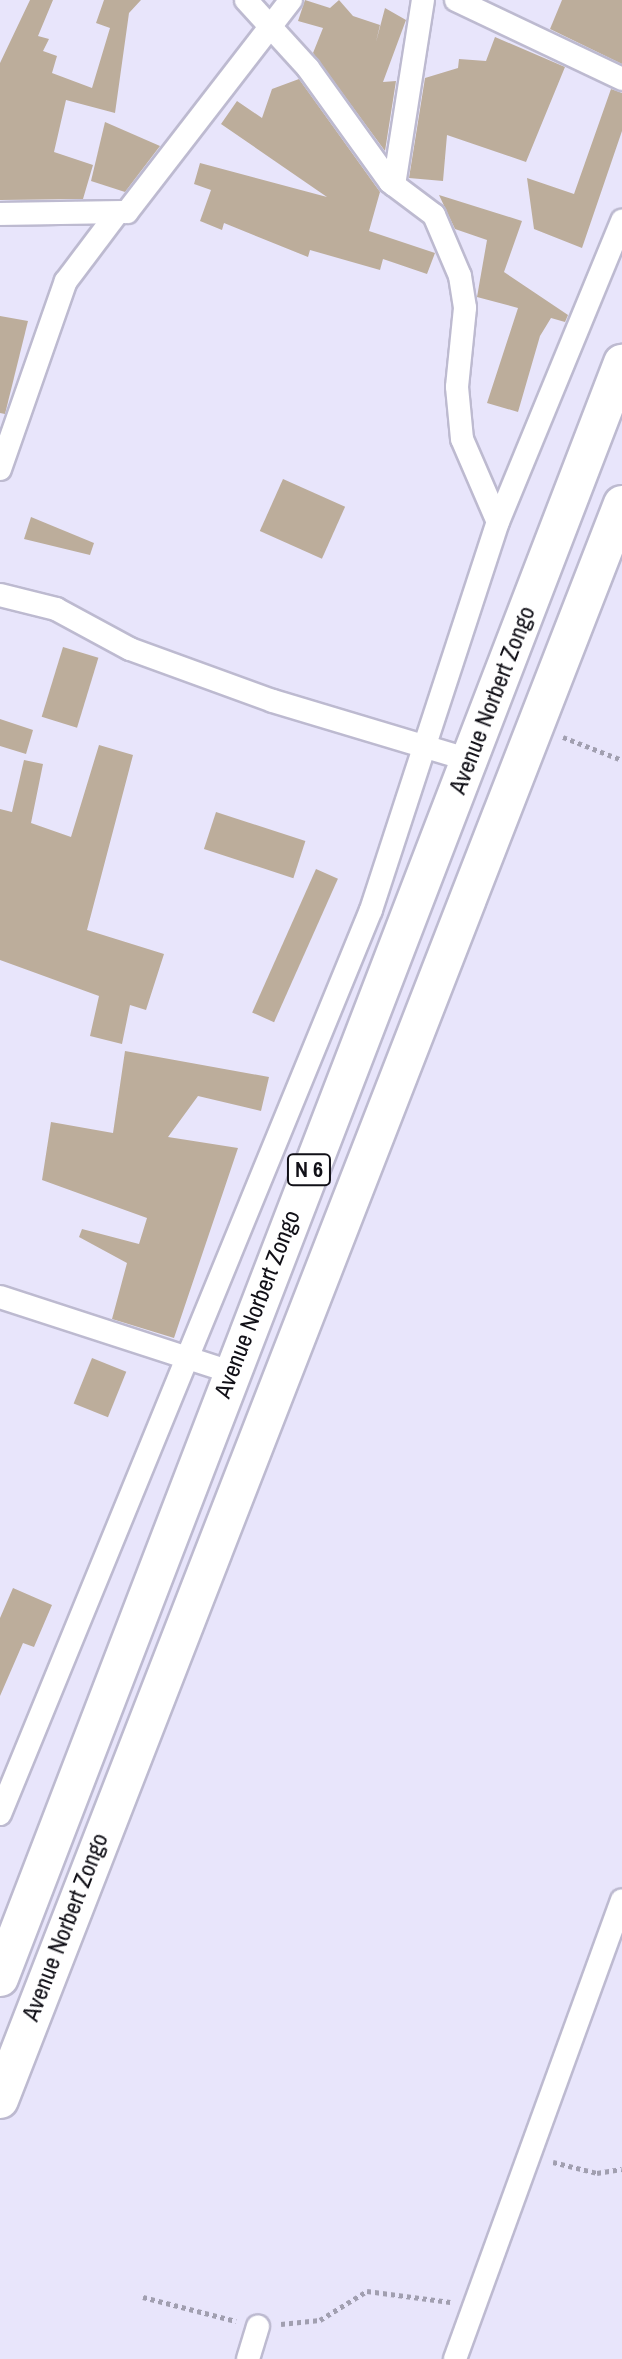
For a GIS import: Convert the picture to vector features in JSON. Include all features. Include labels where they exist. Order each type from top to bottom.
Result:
[{"type":"main road","name":"Avenue Norbert Zongo","points":[[0,1978],[622,363]]},
{"type":"main road","name":"Avenue Norbert Zongo","points":[[0,2100],[622,504]]},
{"type":"street","points":[[246,0],[267,28],[308,68],[394,185],[432,211],[460,276],[462,439],[498,522]]},
{"type":"street","points":[[0,469],[66,281],[115,216],[130,208],[291,0]]},
{"type":"street","points":[[394,185],[423,0]]},
{"type":"street","points":[[456,0],[622,79]]},
{"type":"street","points":[[0,214],[115,216]]},
{"type":"street","points":[[0,1814],[183,1357],[371,910],[421,745],[498,522],[622,221]]},
{"type":"street","points":[[0,595],[56,609],[130,649],[273,701],[470,760]]},
{"type":"street","points":[[0,1297],[231,1372]]},
{"type":"street","points":[[455,2359],[622,1900]]},
{"type":"street","points":[[248,2359],[258,2326]]},
{"type":"path","points":[[536,727],[622,760]]},
{"type":"path","points":[[529,2156],[597,2173],[622,2169]]},
{"type":"path","points":[[143,2297],[258,2326],[320,2320],[367,2291],[475,2305]]},
{"type":"building","points":[[30,0],[53,0],[38,36],[49,39],[43,51],[57,56],[52,73],[92,88],[110,28],[96,23],[104,0],[141,0],[129,13],[115,113],[66,100],[54,152],[93,165],[83,199],[0,200],[0,63]]},
{"type":"building","points":[[305,0],[330,8],[339,0],[353,16],[380,25],[376,42],[385,8],[406,20],[383,82],[396,81],[385,151],[313,53],[323,28],[298,21]]},
{"type":"building","points":[[562,0],[622,0],[622,64],[550,29]]},
{"type":"building","points":[[495,37],[565,67],[526,162],[447,135],[443,181],[409,178],[425,78],[458,68],[459,59],[486,61]]},
{"type":"building","points":[[299,79],[380,192],[369,231],[435,253],[427,274],[383,259],[380,270],[310,250],[308,257],[224,223],[222,230],[200,221],[211,190],[194,184],[200,163],[327,197],[221,124],[237,101],[262,118],[272,89]]},
{"type":"building","points":[[611,89],[622,93],[622,131],[582,248],[534,229],[527,178],[574,194]]},
{"type":"building","points":[[105,122],[160,146],[125,192],[91,181]]},
{"type":"building","points":[[439,195],[522,221],[504,272],[568,315],[565,322],[551,318],[540,336],[518,412],[487,403],[518,308],[477,297],[487,240],[455,229]]},
{"type":"building","points":[[0,316],[28,321],[5,414],[0,413]]},
{"type":"building","points":[[283,479],[345,507],[322,559],[260,531]]},
{"type":"building","points":[[31,517],[94,543],[90,555],[24,539]]},
{"type":"building","points":[[63,647],[98,658],[77,728],[42,717]]},
{"type":"building","points":[[0,719],[33,730],[26,754],[0,746]]},
{"type":"building","points":[[99,745],[133,755],[87,930],[164,954],[146,1010],[130,1005],[122,1044],[90,1036],[99,996],[0,960],[0,809],[12,812],[24,760],[43,764],[31,823],[71,837]]},
{"type":"building","points":[[216,812],[305,841],[293,878],[204,849]]},
{"type":"building","points":[[316,869],[338,879],[274,1022],[252,1012]]},
{"type":"building","points":[[125,1051],[269,1077],[261,1111],[198,1096],[168,1137],[238,1148],[174,1338],[112,1319],[127,1263],[79,1237],[82,1229],[139,1244],[147,1218],[42,1180],[51,1122],[113,1133]]},
{"type":"building","points":[[92,1358],[126,1372],[108,1417],[74,1403]]},
{"type":"building","points":[[13,1588],[52,1605],[34,1647],[23,1643],[0,1696],[0,1618]]}]
